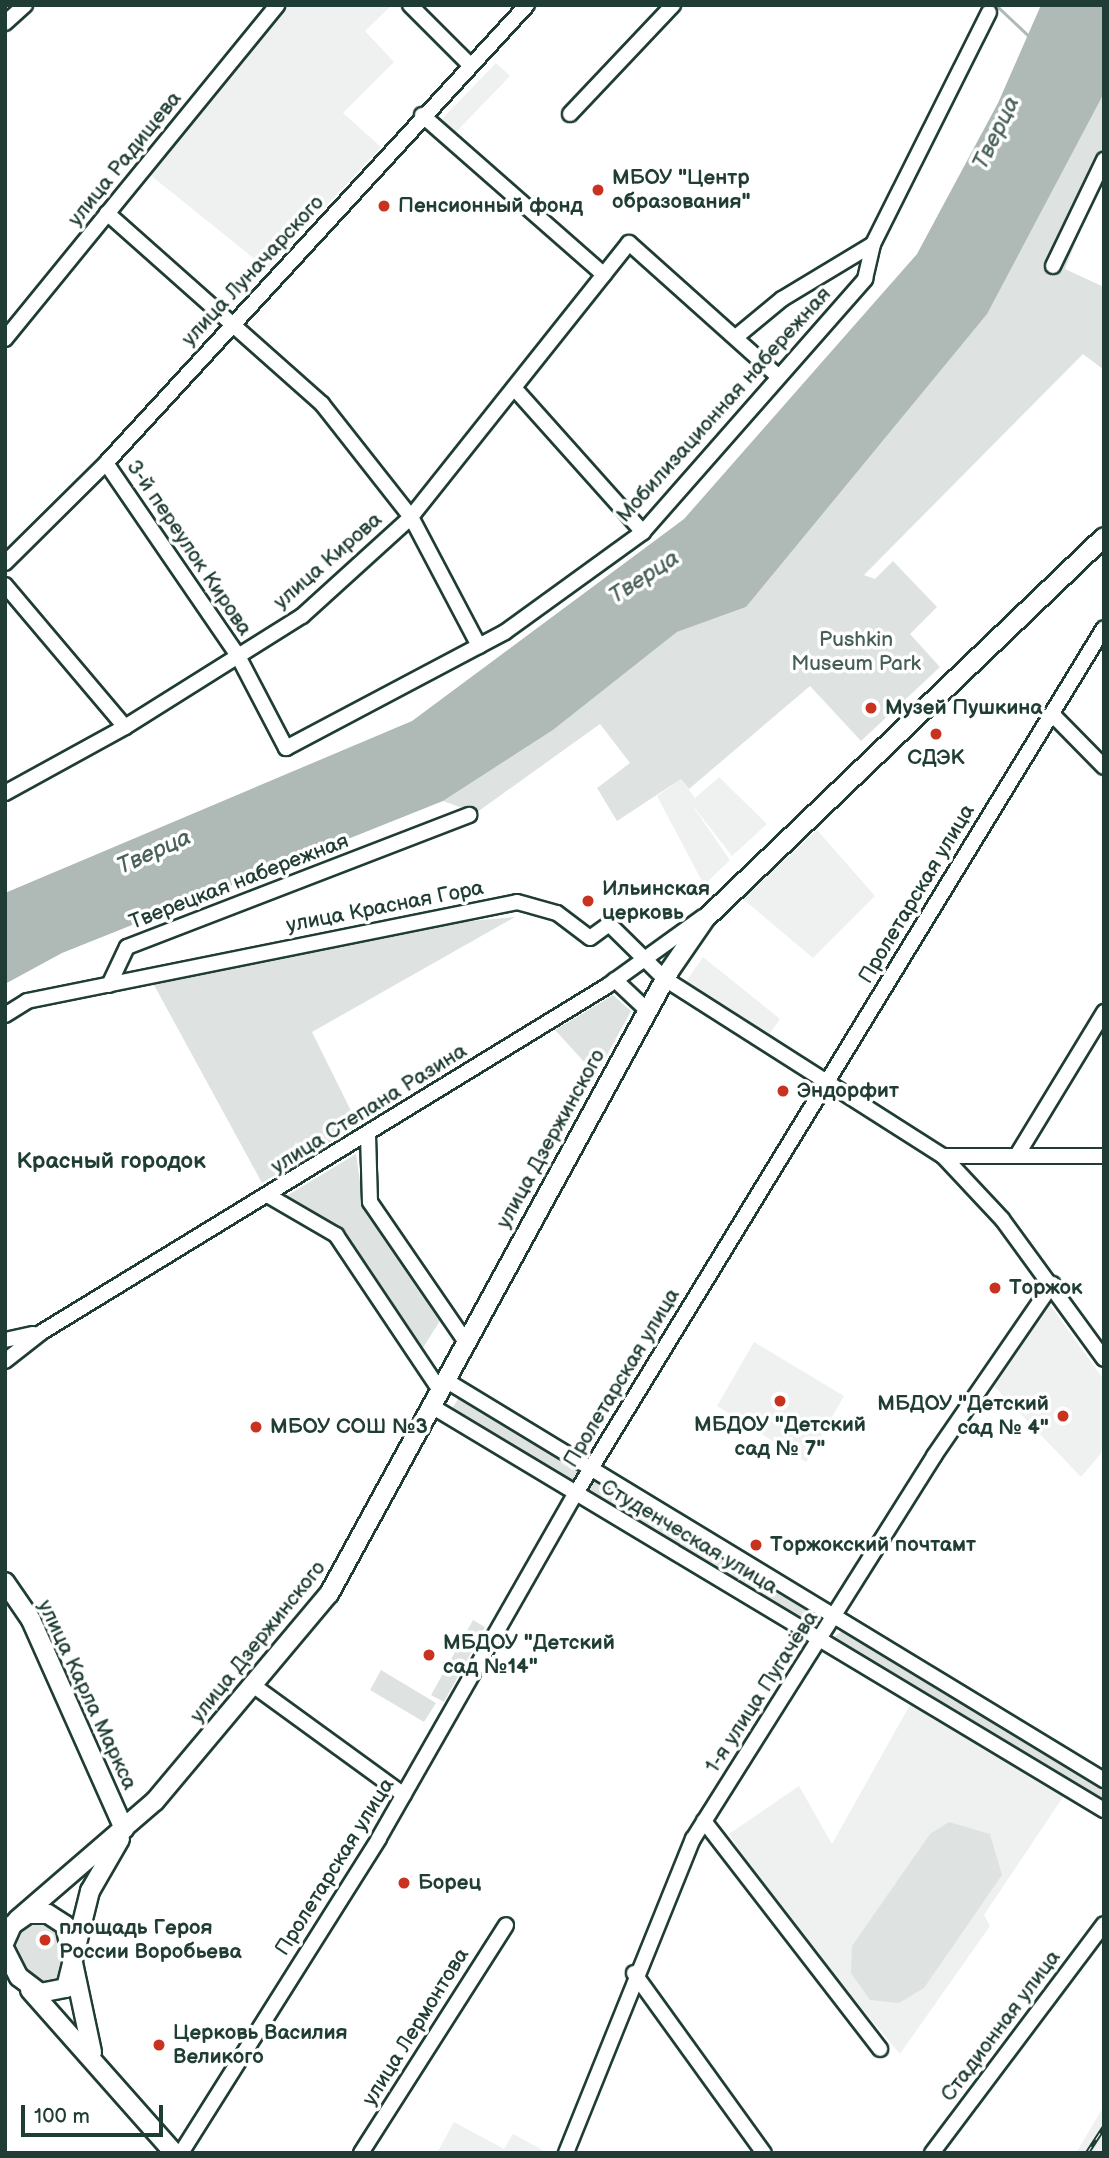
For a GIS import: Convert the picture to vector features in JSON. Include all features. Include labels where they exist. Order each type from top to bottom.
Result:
[{"type":"main road","name":"улица Дзержинского","points":[[124,1829],[254,1686],[345,1569],[665,979],[712,911],[1104,537]]},
{"type":"main road","name":"улица Карла Маркса","points":[[5,1583],[34,1625],[124,1829]]},
{"type":"main road","points":[[5,1941],[15,1922],[124,1829]]},
{"type":"main road","points":[[5,1950],[19,1977],[43,1994],[55,1995],[69,1984],[76,1962],[87,1898],[124,1829]]},
{"type":"main road","points":[[15,1922],[41,1913],[60,1920],[71,1934],[79,2007],[94,2059]]},
{"type":"main road","points":[[5,1963],[94,2059],[174,2153]]},
{"type":"street","points":[[5,23],[25,5]]},
{"type":"street","name":"улица Радищева","points":[[5,339],[276,5]]},
{"type":"street","points":[[410,5],[470,65]]},
{"type":"street","name":"улица Луначарского","points":[[5,563],[106,463],[422,115],[527,5]]},
{"type":"street","points":[[570,114],[673,5]]},
{"type":"street","name":"Мобилизационная набережная","points":[[286,748],[479,646],[643,532],[865,279],[873,244],[989,12]]},
{"type":"street","points":[[422,115],[604,275]]},
{"type":"street","points":[[1053,266],[1104,160]]},
{"type":"street","points":[[107,213],[235,321],[322,404],[411,517],[479,646]]},
{"type":"street","name":"улица Кирова","points":[[5,793],[125,727],[302,616],[411,517],[629,243],[736,337]]},
{"type":"street","points":[[778,376],[736,337],[782,299],[873,244]]},
{"type":"street","points":[[515,388],[643,532]]},
{"type":"street","name":"3-й переулок Кирова","points":[[106,463],[238,656],[286,748]]},
{"type":"street","points":[[5,585],[125,727]]},
{"type":"street","name":"Пролетарская улица","points":[[181,2153],[404,1796],[576,1493],[1104,628]]},
{"type":"street","points":[[1052,713],[1104,767]]},
{"type":"street","name":"Тверецкая набережная","points":[[109,985],[127,947],[469,815]]},
{"type":"street","name":"улица Красная Гора","points":[[109,985],[517,902],[557,913],[590,938],[609,924],[641,960]]},
{"type":"street","name":"улица Степана Разина","points":[[5,1361],[42,1332],[269,1196],[615,980],[712,911]]},
{"type":"street","points":[[641,960],[665,979],[829,1079],[943,1156],[1052,1284],[1104,1359]]},
{"type":"street","points":[[615,980],[648,1011]]},
{"type":"street","points":[[5,1015],[26,998],[109,985]]},
{"type":"street","points":[[1019,1152],[1104,1012]]},
{"type":"street","points":[[368,1135],[370,1202],[466,1342]]},
{"type":"street","points":[[943,1156],[1019,1152],[1104,1156]]},
{"type":"street","points":[[269,1196],[336,1235],[440,1393]]},
{"type":"street","name":"1-я улица Пугачёва","points":[[567,2152],[634,1973],[704,1822],[1052,1284]]},
{"type":"street","name":"улица Степана Разина","points":[[5,1339],[42,1332]]},
{"type":"street","name":"Студенческая улица","points":[[440,1393],[591,1468],[1104,1780]]},
{"type":"street","name":"Студенческая улица","points":[[440,1393],[576,1493],[1104,1810]]},
{"type":"street","points":[[254,1686],[404,1796]]},
{"type":"street","points":[[704,1822],[880,2049]]},
{"type":"street","name":"Стадионная улица","points":[[932,2153],[1104,1924]]},
{"type":"street","name":"улица Лермонтова","points":[[361,2153],[506,1925]]},
{"type":"street","points":[[634,1973],[764,2153]]},
{"type":"shaded area","points":[[284,5],[392,5],[365,31],[394,62],[343,113],[381,147],[267,269],[149,174]]},
{"type":"shaded area","points":[[496,63],[510,76],[456,132],[442,119]]},
{"type":"shaded area","points":[[719,777],[767,824],[732,856],[690,802],[730,860],[704,885],[657,796],[681,779],[695,798]]},
{"type":"shaded area","points":[[817,830],[875,896],[813,958],[743,899]]},
{"type":"shaded area","points":[[703,957],[780,1019],[768,1036],[685,983]]},
{"type":"shaded area","name":"МБДОУ \"Детский сад № 4\"","points":[[1048,1302],[1104,1380],[1104,1450],[1081,1477],[991,1383]]},
{"type":"shaded area","name":"МБДОУ \"Детский сад № 7\"","points":[[754,1342],[844,1396],[806,1462],[717,1406]]},
{"type":"shaded area","points":[[911,1703],[1065,1794],[984,1915],[990,1926],[900,2054],[773,1902],[729,1834],[799,1786],[832,1844]]},
{"type":"shaded area","points":[[1104,2106],[1104,2153],[1076,2153]]},
{"type":"shaded area","points":[[454,2122],[504,2149],[513,2134],[548,2153],[437,2153]]},
{"type":"green space","name":"Pushkin Museum Park","points":[[1104,93],[1104,170],[1065,269],[1104,287],[1104,370],[1083,354],[864,575],[875,579],[893,561],[937,607],[910,634],[940,667],[861,741],[810,686],[689,789],[681,779],[617,821],[597,788],[630,763],[600,724],[476,813],[443,801],[553,730],[677,632],[746,607],[1045,195]]},
{"type":"green space","points":[[515,917],[312,1032],[358,1125],[262,1183],[154,985],[435,924]]},
{"type":"green space","points":[[613,995],[631,1011],[596,1075],[555,1030]]},
{"type":"green space","points":[[356,1154],[364,1209],[441,1319],[421,1351],[342,1229],[283,1198]]},
{"type":"green space","points":[[460,1396],[583,1473],[575,1487],[451,1410]]},
{"type":"green space","points":[[589,1479],[818,1615],[819,1629],[580,1492]]},
{"type":"green space","points":[[473,1620],[485,1627],[444,1702],[431,1695]]},
{"type":"green space","points":[[842,1631],[1104,1785],[1104,1807],[831,1639]]},
{"type":"green space","points":[[381,1670],[436,1703],[424,1722],[370,1690]]},
{"type":"green space","points":[[949,1822],[990,1834],[1002,1875],[924,1988],[899,2003],[870,2000],[851,1973],[852,1946],[930,1834]]},
{"type":"green space","points":[[43,1922],[60,1933],[65,1946],[63,1972],[49,1987],[19,1964],[13,1947],[24,1928]]},
{"type":"water","name":"Тверца","points":[[1041,5],[1104,5],[1104,93],[987,314],[746,607],[677,632],[553,730],[443,801],[62,953],[5,984],[5,893],[412,721],[684,519],[917,254],[998,103]]},
{"type":"waterway","points":[[996,5],[1029,36]]},
{"type":"railway","points":[[1087,2153],[1104,2127]]},
{"type":"place","name":"МБОУ \"Центр образования\"","points":[[598,190]]},
{"type":"place","name":"Пенсионный фонд","points":[[384,206]]},
{"type":"place","name":"Музей Пушкина","points":[[871,708]]},
{"type":"place","name":"СДЭК","points":[[936,734]]},
{"type":"place","name":"Ильинская церковь","points":[[588,901]]},
{"type":"place","name":"Эндорфит","points":[[783,1091]]},
{"type":"place","name":"Торжок","points":[[995,1288]]},
{"type":"place","name":"МБДОУ \"Детский сад № 7\"","points":[[780,1401]]},
{"type":"place","name":"МБДОУ \"Детский сад № 4\"","points":[[1063,1416]]},
{"type":"place","name":"МБОУ СОШ №3","points":[[256,1427]]},
{"type":"place","name":"Торжокский почтамт","points":[[756,1545]]},
{"type":"place","name":"МБДОУ \"Детский сад №14\"","points":[[429,1655]]},
{"type":"place","name":"Борец","points":[[404,1883]]},
{"type":"place","name":"площадь Героя России Воробьева","points":[[45,1940]]},
{"type":"place","name":"Церковь Василия Великого","points":[[159,2045]]},
{"type":"district","name":"Красный городок","points":[[111,1161]]}]
